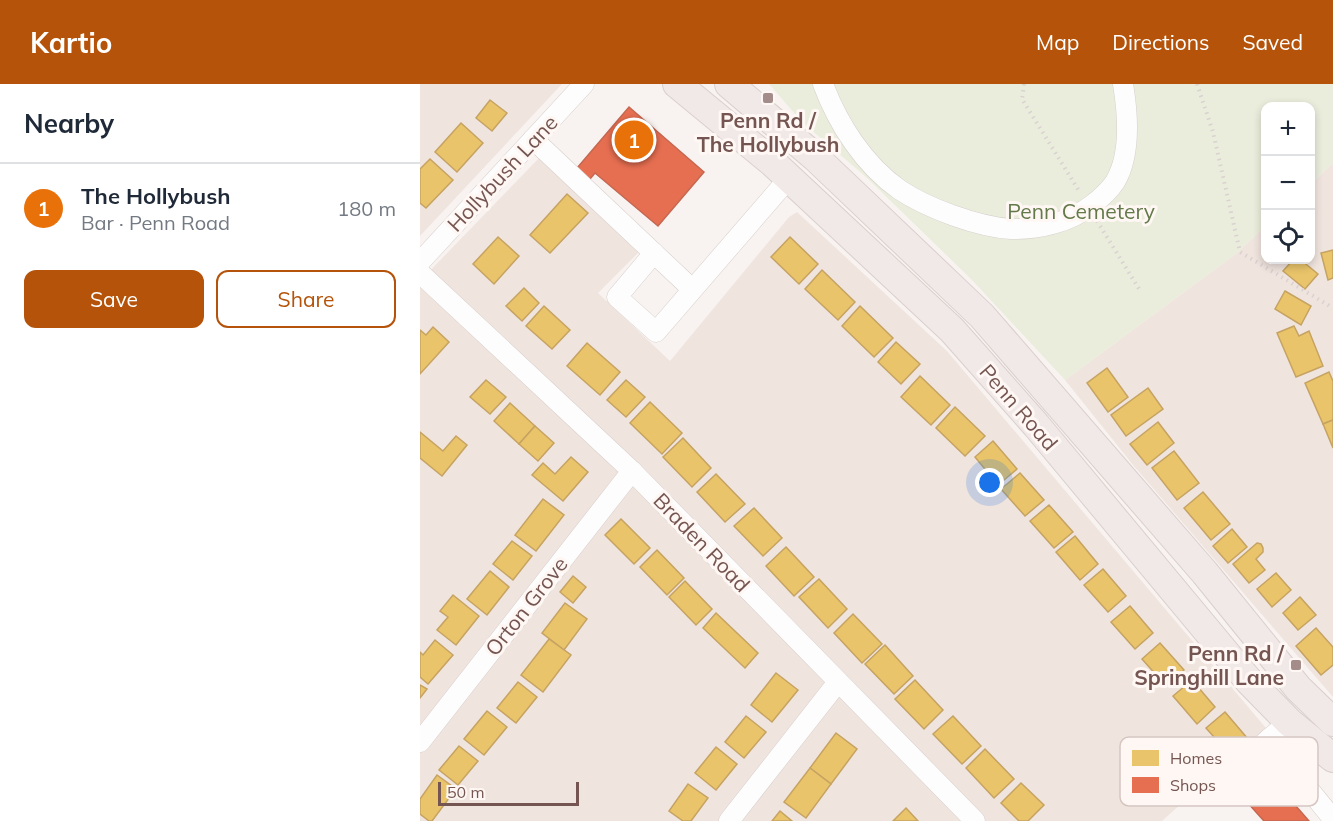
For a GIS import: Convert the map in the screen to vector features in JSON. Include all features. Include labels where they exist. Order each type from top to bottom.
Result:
[{"type":"highway","name":"Penn Road","points":[[677,84],[773,163],[952,330],[1036,425],[1249,681],[1279,730],[1292,737]]},
{"type":"highway","name":"Penn Road","points":[[729,84],[815,157],[982,316],[1205,573],[1298,688],[1333,722]]},
{"type":"highway","name":"Penn Road","points":[[1318,750],[1333,758]]},
{"type":"street","name":"Hollybush Lane","points":[[420,262],[585,84]]},
{"type":"street","points":[[824,84],[829,100],[842,125],[869,163],[899,189],[928,206],[986,225],[1010,229],[1055,224],[1075,216],[1104,196],[1115,182],[1122,165],[1127,137],[1127,108],[1123,84]]},
{"type":"street","points":[[533,139],[692,290]]},
{"type":"street","points":[[654,254],[617,297],[656,332],[789,178]]},
{"type":"street","name":"Braden Road","points":[[420,273],[632,471],[975,821]]},
{"type":"street","name":"Orton Grove","points":[[420,742],[632,471]]},
{"type":"street","points":[[729,821],[838,682]]},
{"type":"street","points":[[1271,737],[1279,730],[1282,737]]},
{"type":"street","points":[[1318,801],[1333,819]]},
{"type":"path","points":[[1024,84],[1022,99],[1141,292]]},
{"type":"path","points":[[1197,84],[1213,132],[1240,252],[1333,308]]},
{"type":"shaded area","points":[[420,84],[562,84],[420,236]]},
{"type":"shaded area","points":[[540,157],[639,252],[598,293],[670,361],[789,217],[797,212],[947,351],[1266,728],[1256,737],[1120,737],[1120,806],[1179,806],[1162,821],[420,821],[420,281]]},
{"type":"shaded area","points":[[1333,163],[1333,697],[1133,465],[1065,380],[1237,253],[1261,230],[1261,264],[1315,264],[1315,180]]},
{"type":"green space","name":"Penn Cemetery","points":[[769,84],[1333,84],[1333,163],[1315,180],[1315,102],[1261,102],[1261,230],[1237,253],[1065,380],[972,280],[866,177],[802,122]]},
{"type":"building: Homes","points":[[490,100],[507,113],[492,131],[476,118]]},
{"type":"building: Homes","points":[[461,123],[483,143],[457,172],[435,152]]},
{"type":"building: Homes","points":[[430,159],[453,180],[426,208],[420,203],[420,169]]},
{"type":"building: Homes","points":[[567,194],[588,213],[550,253],[530,235]]},
{"type":"building: Homes","points":[[498,237],[519,256],[494,284],[473,264]]},
{"type":"building: Homes","points":[[790,237],[818,264],[799,284],[771,257]]},
{"type":"building: Homes","points":[[1333,250],[1333,278],[1328,280],[1321,253]]},
{"type":"building: Homes","points":[[1289,264],[1306,264],[1318,274],[1305,289],[1283,271]]},
{"type":"building: Homes","points":[[822,270],[855,302],[838,320],[805,289]]},
{"type":"building: Homes","points":[[524,288],[539,303],[522,321],[506,306]]},
{"type":"building: Homes","points":[[1285,291],[1311,306],[1301,325],[1275,309]]},
{"type":"building: Homes","points":[[544,306],[570,330],[552,349],[526,326]]},
{"type":"building: Homes","points":[[860,306],[893,338],[874,357],[842,326]]},
{"type":"building: Homes","points":[[1294,326],[1299,336],[1309,331],[1323,366],[1296,377],[1277,333]]},
{"type":"building: Homes","points":[[433,327],[449,342],[420,374],[420,330],[426,335]]},
{"type":"building: Homes","points":[[896,342],[920,364],[901,384],[878,362]]},
{"type":"building: Homes","points":[[587,343],[620,372],[600,395],[567,366]]},
{"type":"building: Homes","points":[[1107,368],[1128,397],[1108,412],[1087,383]]},
{"type":"building: Homes","points":[[1329,372],[1333,381],[1333,420],[1323,424],[1305,383]]},
{"type":"building: Homes","points":[[920,376],[950,405],[931,425],[901,397]]},
{"type":"building: Homes","points":[[486,380],[506,397],[490,414],[470,397]]},
{"type":"building: Homes","points":[[626,380],[645,397],[626,417],[607,400]]},
{"type":"building: Homes","points":[[1148,388],[1163,409],[1126,436],[1111,415]]},
{"type":"building: Homes","points":[[650,402],[682,433],[662,454],[630,423]]},
{"type":"building: Homes","points":[[510,403],[535,426],[519,444],[494,421]]},
{"type":"building: Homes","points":[[955,407],[985,436],[965,456],[936,428]]},
{"type":"building: Homes","points":[[1333,420],[1333,448],[1323,424]]},
{"type":"building: Homes","points":[[1158,422],[1174,443],[1147,465],[1130,444]]},
{"type":"building: Homes","points":[[535,426],[554,443],[538,461],[519,444]]},
{"type":"building: Homes","points":[[420,432],[443,451],[456,436],[467,445],[442,476],[420,458]]},
{"type":"building: Homes","points":[[683,438],[711,468],[692,487],[663,457]]},
{"type":"building: Homes","points":[[993,441],[1017,469],[998,485],[975,457]]},
{"type":"building: Homes","points":[[1174,451],[1199,483],[1177,500],[1152,468]]},
{"type":"building: Homes","points":[[571,457],[588,472],[563,501],[532,475],[543,463],[555,474]]},
{"type":"building: Homes","points":[[1020,473],[1044,500],[1025,516],[1001,489]]},
{"type":"building: Homes","points":[[716,474],[745,504],[725,522],[697,492]]},
{"type":"building: Homes","points":[[1203,492],[1230,524],[1211,540],[1184,508]]},
{"type":"building: Homes","points":[[543,499],[564,515],[536,551],[515,535]]},
{"type":"building: Homes","points":[[1049,505],[1073,532],[1054,548],[1030,521]]},
{"type":"building: Homes","points":[[754,508],[782,538],[763,556],[734,526]]},
{"type":"building: Homes","points":[[621,519],[650,548],[634,564],[605,535]]},
{"type":"building: Homes","points":[[1232,529],[1247,547],[1228,563],[1213,546]]},
{"type":"building: Homes","points":[[1075,536],[1098,564],[1080,580],[1056,552]]},
{"type":"building: Homes","points":[[512,541],[532,556],[513,580],[493,564]]},
{"type":"building: Homes","points":[[1257,543],[1261,544],[1263,552],[1256,559],[1265,570],[1249,583],[1233,564]]},
{"type":"building: Homes","points":[[786,547],[814,577],[794,596],[766,566]]},
{"type":"building: Homes","points":[[657,550],[684,578],[667,595],[640,567]]},
{"type":"building: Homes","points":[[1103,569],[1126,596],[1108,612],[1084,585]]},
{"type":"building: Homes","points":[[490,571],[509,587],[487,615],[467,599]]},
{"type":"building: Homes","points":[[1276,573],[1291,590],[1272,607],[1257,589]]},
{"type":"building: Homes","points":[[573,576],[586,587],[573,603],[560,592]]},
{"type":"building: Homes","points":[[819,579],[847,609],[828,628],[799,597]]},
{"type":"building: Homes","points":[[685,581],[712,609],[696,625],[669,597]]},
{"type":"building: Homes","points":[[453,595],[479,616],[456,645],[437,630],[448,617],[440,611]]},
{"type":"building: Homes","points":[[1300,597],[1316,615],[1298,630],[1283,613]]},
{"type":"building: Homes","points":[[565,603],[587,619],[564,650],[542,633]]},
{"type":"building: Homes","points":[[1130,606],[1153,633],[1135,649],[1111,622]]},
{"type":"building: Homes","points":[[716,613],[758,653],[745,668],[703,628]]},
{"type":"building: Homes","points":[[853,614],[882,644],[862,663],[834,633]]},
{"type":"building: Homes","points":[[1316,628],[1333,647],[1333,665],[1321,675],[1296,646]]},
{"type":"building: Homes","points":[[549,639],[571,655],[543,692],[521,675]]},
{"type":"building: Homes","points":[[435,640],[453,655],[428,684],[420,677],[420,652],[423,655]]},
{"type":"building: Homes","points":[[1160,643],[1184,670],[1166,686],[1142,659]]},
{"type":"building: Homes","points":[[885,645],[913,676],[894,694],[865,664]]},
{"type":"building: Homes","points":[[776,673],[798,690],[772,722],[751,705]]},
{"type":"building: Homes","points":[[915,680],[943,710],[924,729],[895,699]]},
{"type":"building: Homes","points":[[1192,680],[1215,707],[1197,724],[1173,696]]},
{"type":"building: Homes","points":[[518,682],[537,697],[516,723],[497,708]]},
{"type":"building: Homes","points":[[420,685],[427,689],[420,698]]},
{"type":"building: Homes","points":[[487,711],[507,727],[484,755],[464,739]]},
{"type":"building: Homes","points":[[1225,712],[1246,737],[1214,737],[1206,728]]},
{"type":"building: Homes","points":[[746,716],[766,732],[744,758],[725,742]]},
{"type":"building: Homes","points":[[953,716],[981,746],[962,764],[933,734]]},
{"type":"building: Homes","points":[[836,733],[857,749],[831,784],[810,768]]},
{"type":"building: Homes","points":[[459,746],[478,761],[458,785],[439,770]]},
{"type":"building: Homes","points":[[716,747],[737,764],[716,790],[695,773]]},
{"type":"building: Homes","points":[[985,749],[1014,779],[994,798],[966,768]]},
{"type":"building: Homes","points":[[810,768],[831,784],[806,818],[784,802]]},
{"type":"building: Homes","points":[[437,775],[456,789],[432,821],[429,821],[420,814],[420,799]]},
{"type":"building: Homes","points":[[1021,783],[1044,805],[1028,821],[1019,821],[1001,803]]},
{"type":"building: Homes","points":[[688,784],[708,798],[691,821],[683,821],[669,811]]},
{"type":"building: Homes","points":[[906,808],[918,821],[893,821]]},
{"type":"building: Homes","points":[[780,811],[792,821],[772,821]]},
{"type":"building: Shops","points":[[629,107],[704,172],[658,226],[595,173],[585,185],[572,174]]},
{"type":"building: Shops","points":[[1251,806],[1296,806],[1309,821],[1264,821]]},
{"type":"place","name":"Penn Rd / The Hollybush","points":[[768,98]]},
{"type":"place","name":"The Hollybush","points":[[634,140]]},
{"type":"place","name":"Penn Rd / Springhill Lane","points":[[1296,665]]}]
